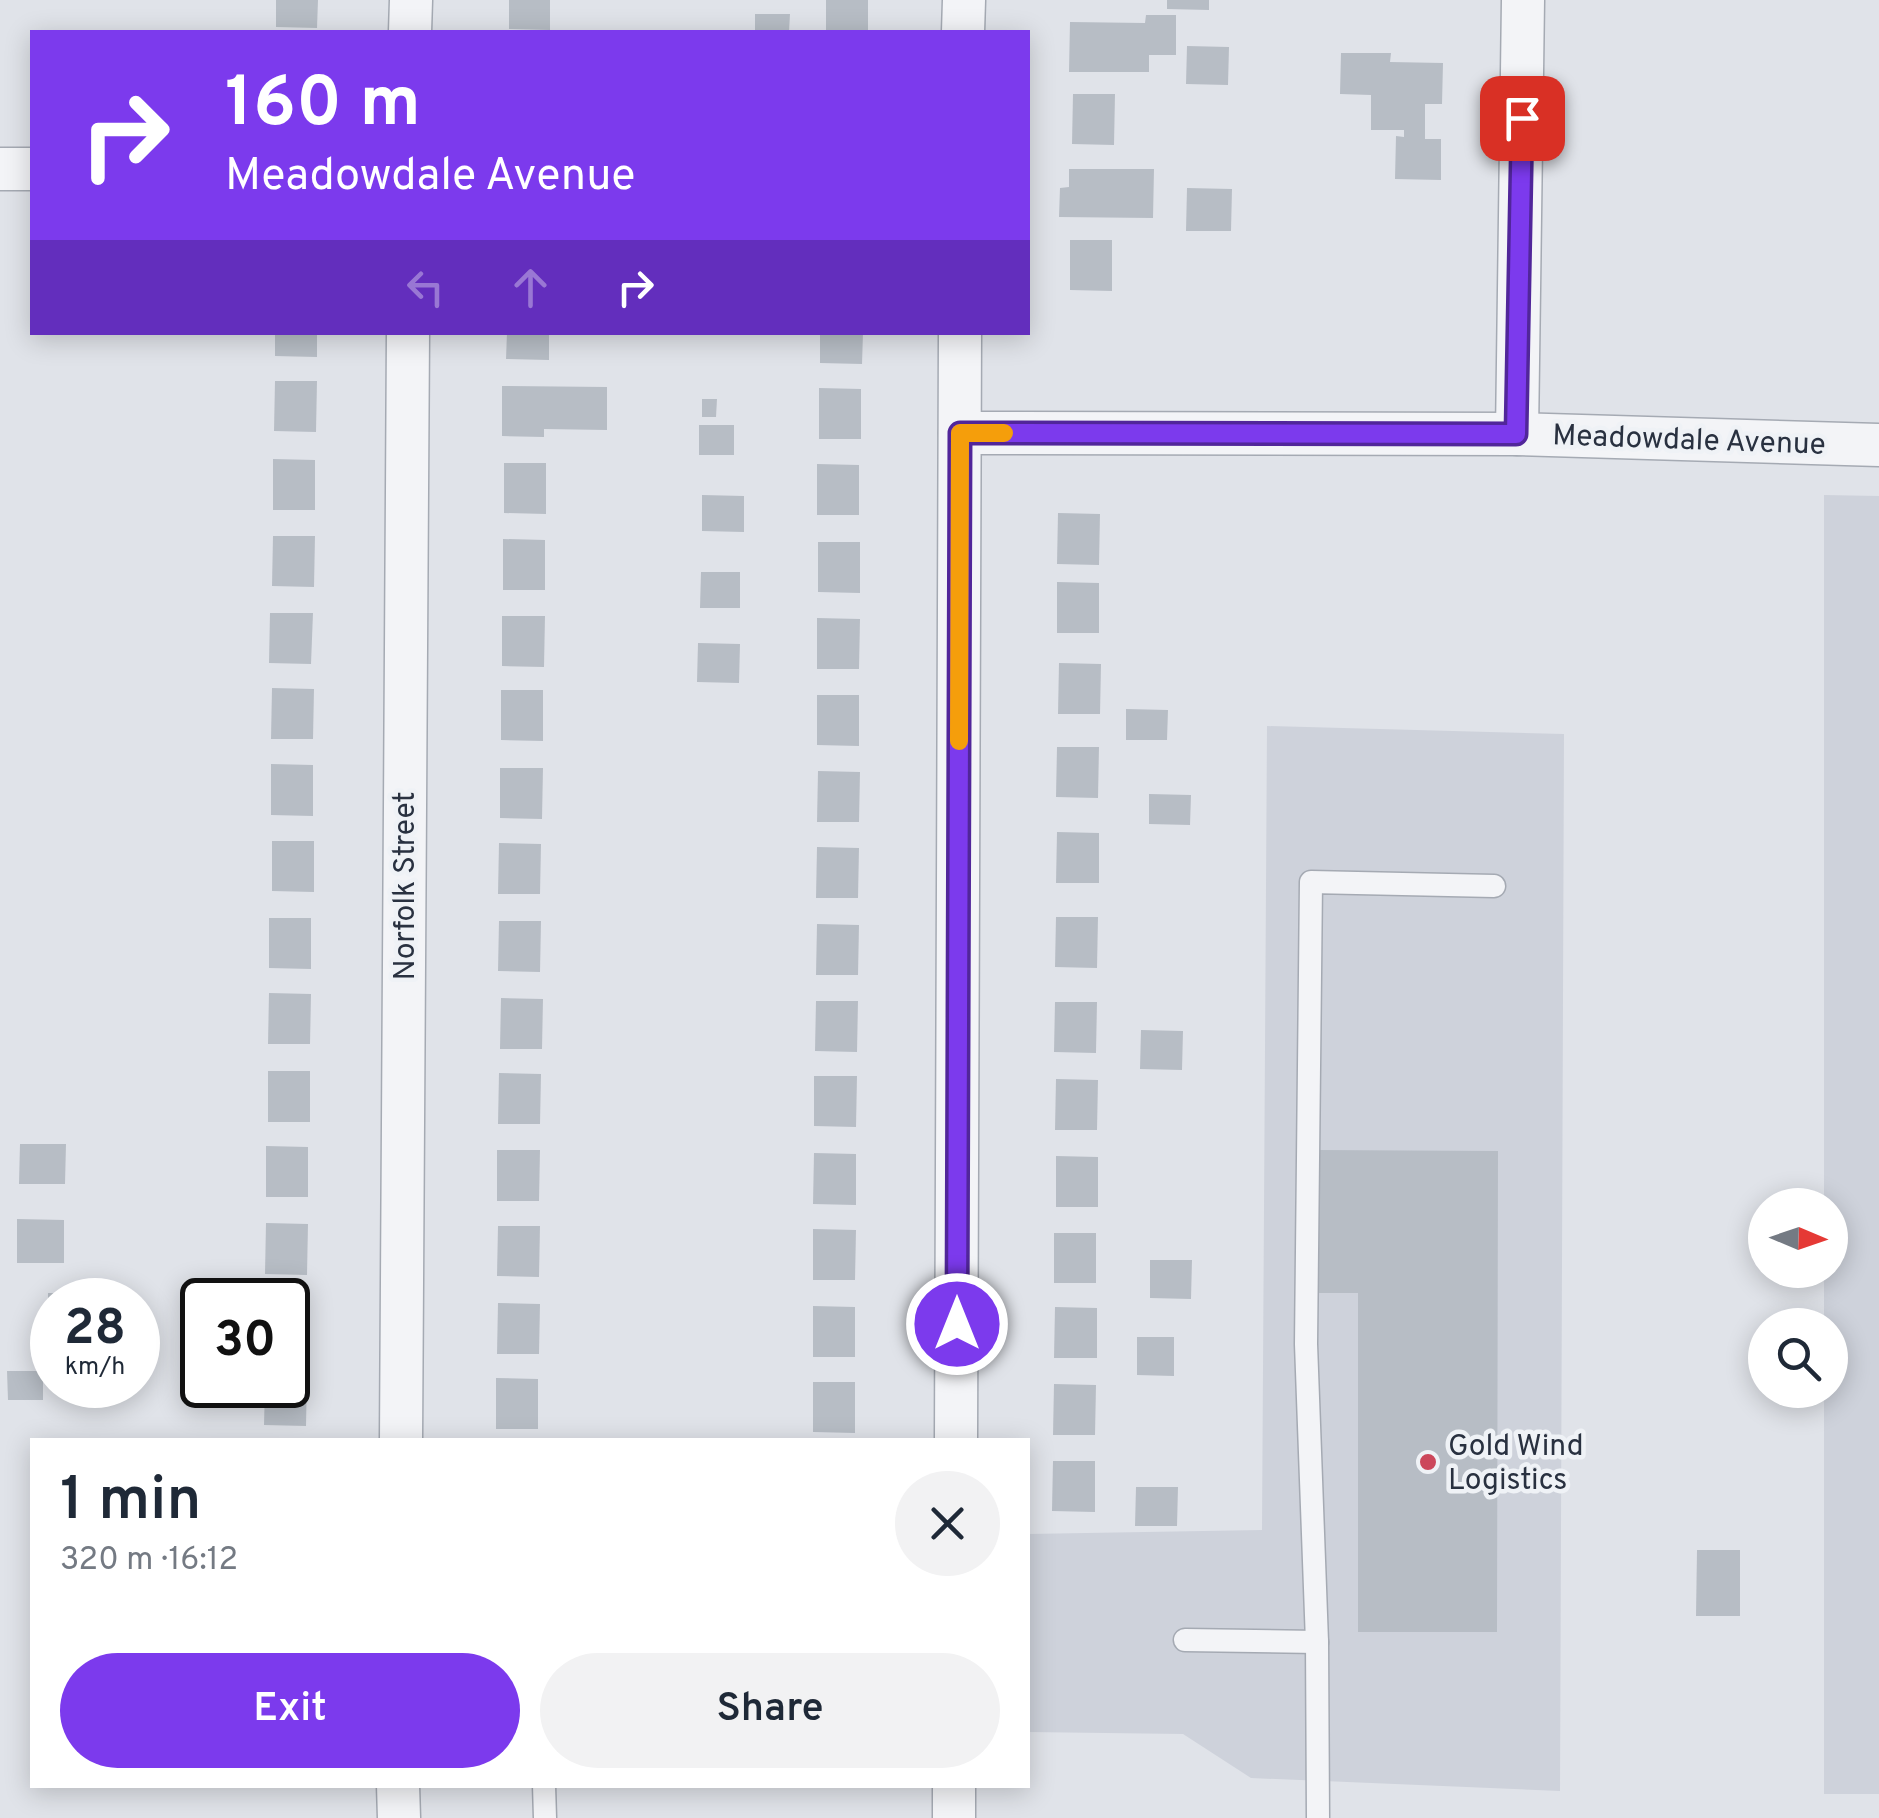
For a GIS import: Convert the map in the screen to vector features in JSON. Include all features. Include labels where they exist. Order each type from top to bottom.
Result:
[{"type":"street","points":[[410,30],[411,0]]},
{"type":"street","points":[[963,30],[964,0]]},
{"type":"street","points":[[1516,434],[1524,0]]},
{"type":"street","points":[[0,169],[30,170]]},
{"type":"street","name":"Norfolk Street","points":[[401,1438],[408,335]]},
{"type":"street","points":[[956,1438],[960,335]]},
{"type":"street","name":"Meadowdale Avenue","points":[[960,433],[1516,434],[1879,445]]},
{"type":"street","points":[[398,1788],[399,1818]]},
{"type":"street","points":[[954,1788],[954,1818]]},
{"type":"lane","points":[[1318,1818],[1317,1642],[1306,1344],[1311,882],[1494,886]]},
{"type":"lane","points":[[1186,1640],[1317,1642]]},
{"type":"lane","points":[[544,1788],[545,1818]]},
{"type":"shaded area","points":[[1824,495],[1879,496],[1879,1794],[1824,1794],[1824,1408],[1848,1408],[1848,1308],[1824,1308],[1824,1288],[1848,1288],[1848,1188],[1824,1188]]},
{"type":"shaded area","points":[[1267,726],[1564,734],[1560,1791],[1251,1778],[1183,1734],[1030,1732],[1030,1534],[1262,1530]]},
{"type":"building","points":[[276,0],[318,0],[317,28],[276,27]]},
{"type":"building","points":[[509,0],[550,0],[550,30],[509,29]]},
{"type":"building","points":[[826,0],[868,0],[868,30],[826,30]]},
{"type":"building","points":[[1167,0],[1209,0],[1209,10],[1167,9]]},
{"type":"building","points":[[755,14],[790,14],[789,30],[755,30]]},
{"type":"building","points":[[1146,15],[1176,15],[1176,55],[1149,55],[1149,72],[1069,72],[1070,22],[1145,23]]},
{"type":"building","points":[[1187,46],[1229,47],[1228,85],[1186,84]]},
{"type":"building","points":[[1341,53],[1391,53],[1390,62],[1443,63],[1442,104],[1425,104],[1425,139],[1441,139],[1441,180],[1395,179],[1396,136],[1404,137],[1404,130],[1371,130],[1371,95],[1340,94]]},
{"type":"building","points":[[1073,94],[1115,94],[1114,145],[1072,144]]},
{"type":"building","points":[[1069,169],[1154,169],[1153,218],[1059,217],[1060,188],[1069,187]]},
{"type":"building","points":[[1187,188],[1232,189],[1231,231],[1186,231]]},
{"type":"building","points":[[1070,240],[1112,240],[1112,291],[1070,290]]},
{"type":"building","points":[[275,335],[317,335],[317,357],[275,356]]},
{"type":"building","points":[[507,335],[549,335],[549,360],[506,359]]},
{"type":"building","points":[[820,335],[863,335],[862,364],[820,363]]},
{"type":"building","points":[[275,381],[317,381],[316,432],[274,431]]},
{"type":"building","points":[[502,386],[607,387],[607,430],[544,429],[544,437],[502,436]]},
{"type":"building","points":[[819,388],[861,389],[861,439],[819,439]]},
{"type":"building","points":[[702,399],[717,399],[716,417],[702,417]]},
{"type":"building","points":[[699,425],[734,425],[734,455],[699,455]]},
{"type":"building","points":[[273,459],[315,460],[315,510],[273,510]]},
{"type":"building","points":[[504,463],[546,463],[546,514],[504,513]]},
{"type":"building","points":[[817,464],[859,465],[859,515],[817,515]]},
{"type":"building","points":[[702,495],[744,496],[744,532],[702,531]]},
{"type":"building","points":[[1058,513],[1100,514],[1099,565],[1057,564]]},
{"type":"building","points":[[273,536],[315,536],[314,587],[272,586]]},
{"type":"building","points":[[503,539],[545,540],[545,590],[503,590]]},
{"type":"building","points":[[818,542],[860,542],[860,593],[818,592]]},
{"type":"building","points":[[701,572],[740,572],[740,608],[700,608]]},
{"type":"building","points":[[1057,582],[1099,583],[1099,633],[1057,633]]},
{"type":"building","points":[[270,613],[313,613],[311,664],[269,663]]},
{"type":"building","points":[[502,616],[545,616],[544,667],[502,666]]},
{"type":"building","points":[[817,618],[860,619],[859,669],[817,669]]},
{"type":"building","points":[[698,643],[740,644],[739,683],[697,682]]},
{"type":"building","points":[[1059,663],[1101,664],[1100,714],[1058,714]]},
{"type":"building","points":[[272,688],[314,689],[313,739],[271,739]]},
{"type":"building","points":[[501,690],[543,690],[543,741],[501,740]]},
{"type":"building","points":[[817,695],[859,695],[859,746],[817,745]]},
{"type":"building","points":[[1126,709],[1168,710],[1167,740],[1126,740]]},
{"type":"building","points":[[1057,747],[1099,747],[1098,798],[1056,797]]},
{"type":"building","points":[[271,764],[313,765],[313,816],[271,815]]},
{"type":"building","points":[[500,768],[543,768],[542,819],[500,818]]},
{"type":"building","points":[[818,771],[860,772],[859,822],[817,822]]},
{"type":"building","points":[[1149,794],[1191,795],[1190,825],[1149,824]]},
{"type":"building","points":[[1057,832],[1099,833],[1099,883],[1056,883]]},
{"type":"building","points":[[272,841],[314,841],[314,892],[272,891]]},
{"type":"building","points":[[499,843],[541,844],[540,894],[498,894]]},
{"type":"building","points":[[817,847],[859,848],[858,898],[816,898]]},
{"type":"building","points":[[1056,917],[1098,917],[1097,968],[1055,967]]},
{"type":"building","points":[[269,918],[311,918],[311,969],[269,968]]},
{"type":"building","points":[[499,921],[541,921],[540,972],[498,971]]},
{"type":"building","points":[[817,924],[859,925],[858,975],[816,975]]},
{"type":"building","points":[[269,993],[311,994],[310,1044],[268,1044]]},
{"type":"building","points":[[501,998],[543,999],[542,1049],[500,1049]]},
{"type":"building","points":[[816,1001],[858,1001],[857,1052],[815,1051]]},
{"type":"building","points":[[1055,1002],[1097,1002],[1096,1053],[1054,1052]]},
{"type":"building","points":[[1141,1030],[1183,1031],[1182,1070],[1140,1069]]},
{"type":"building","points":[[268,1071],[310,1071],[310,1122],[268,1122]]},
{"type":"building","points":[[499,1073],[541,1074],[540,1124],[498,1124]]},
{"type":"building","points":[[814,1076],[857,1076],[856,1127],[814,1126]]},
{"type":"building","points":[[1056,1079],[1098,1080],[1097,1130],[1055,1130]]},
{"type":"building","points":[[20,1144],[66,1144],[65,1184],[19,1184]]},
{"type":"building","points":[[266,1146],[308,1147],[308,1197],[266,1197]]},
{"type":"building","points":[[497,1150],[540,1150],[539,1201],[497,1201]]},
{"type":"building","name":"Gold Wind Logistics","points":[[1317,1150],[1498,1151],[1497,1632],[1358,1632],[1358,1293],[1317,1293]]},
{"type":"building","points":[[814,1153],[856,1154],[856,1205],[813,1204]]},
{"type":"building","points":[[1056,1156],[1098,1157],[1098,1207],[1056,1207]]},
{"type":"building","points":[[17,1219],[64,1220],[64,1263],[17,1263]]},
{"type":"building","points":[[266,1223],[308,1224],[307,1275],[265,1274]]},
{"type":"building","points":[[498,1226],[540,1226],[539,1277],[497,1276]]},
{"type":"building","points":[[813,1229],[856,1230],[855,1280],[813,1280]]},
{"type":"building","points":[[1054,1233],[1096,1233],[1096,1283],[1054,1283]]},
{"type":"building","points":[[1150,1260],[1192,1260],[1191,1299],[1150,1298]]},
{"type":"building","points":[[498,1303],[540,1304],[539,1354],[497,1354]]},
{"type":"building","points":[[813,1306],[855,1307],[855,1357],[813,1357]]},
{"type":"building","points":[[1055,1307],[1097,1308],[1097,1358],[1054,1358]]},
{"type":"building","points":[[1137,1337],[1174,1337],[1174,1376],[1137,1375]]},
{"type":"building","points":[[7,1371],[30,1371],[30,1400],[8,1400]]},
{"type":"building","points":[[496,1378],[538,1379],[538,1429],[496,1429]]},
{"type":"building","points":[[813,1382],[855,1382],[855,1433],[813,1432]]},
{"type":"building","points":[[1054,1384],[1096,1385],[1095,1435],[1053,1435]]},
{"type":"building","points":[[264,1408],[306,1408],[306,1426],[264,1425]]},
{"type":"building","points":[[1053,1461],[1095,1461],[1095,1512],[1052,1511]]},
{"type":"building","points":[[1136,1487],[1178,1487],[1177,1526],[1135,1526]]},
{"type":"building","points":[[1697,1550],[1740,1550],[1740,1616],[1696,1616]]},
{"type":"slow traffic","points":[[959,741],[960,433],[1004,433]]},
{"type":"place","name":"Gold Wind Logistics","points":[[1428,1462]]},
{"type":"route","points":[[957,1324],[960,433],[1516,434],[1522,118]]}]
